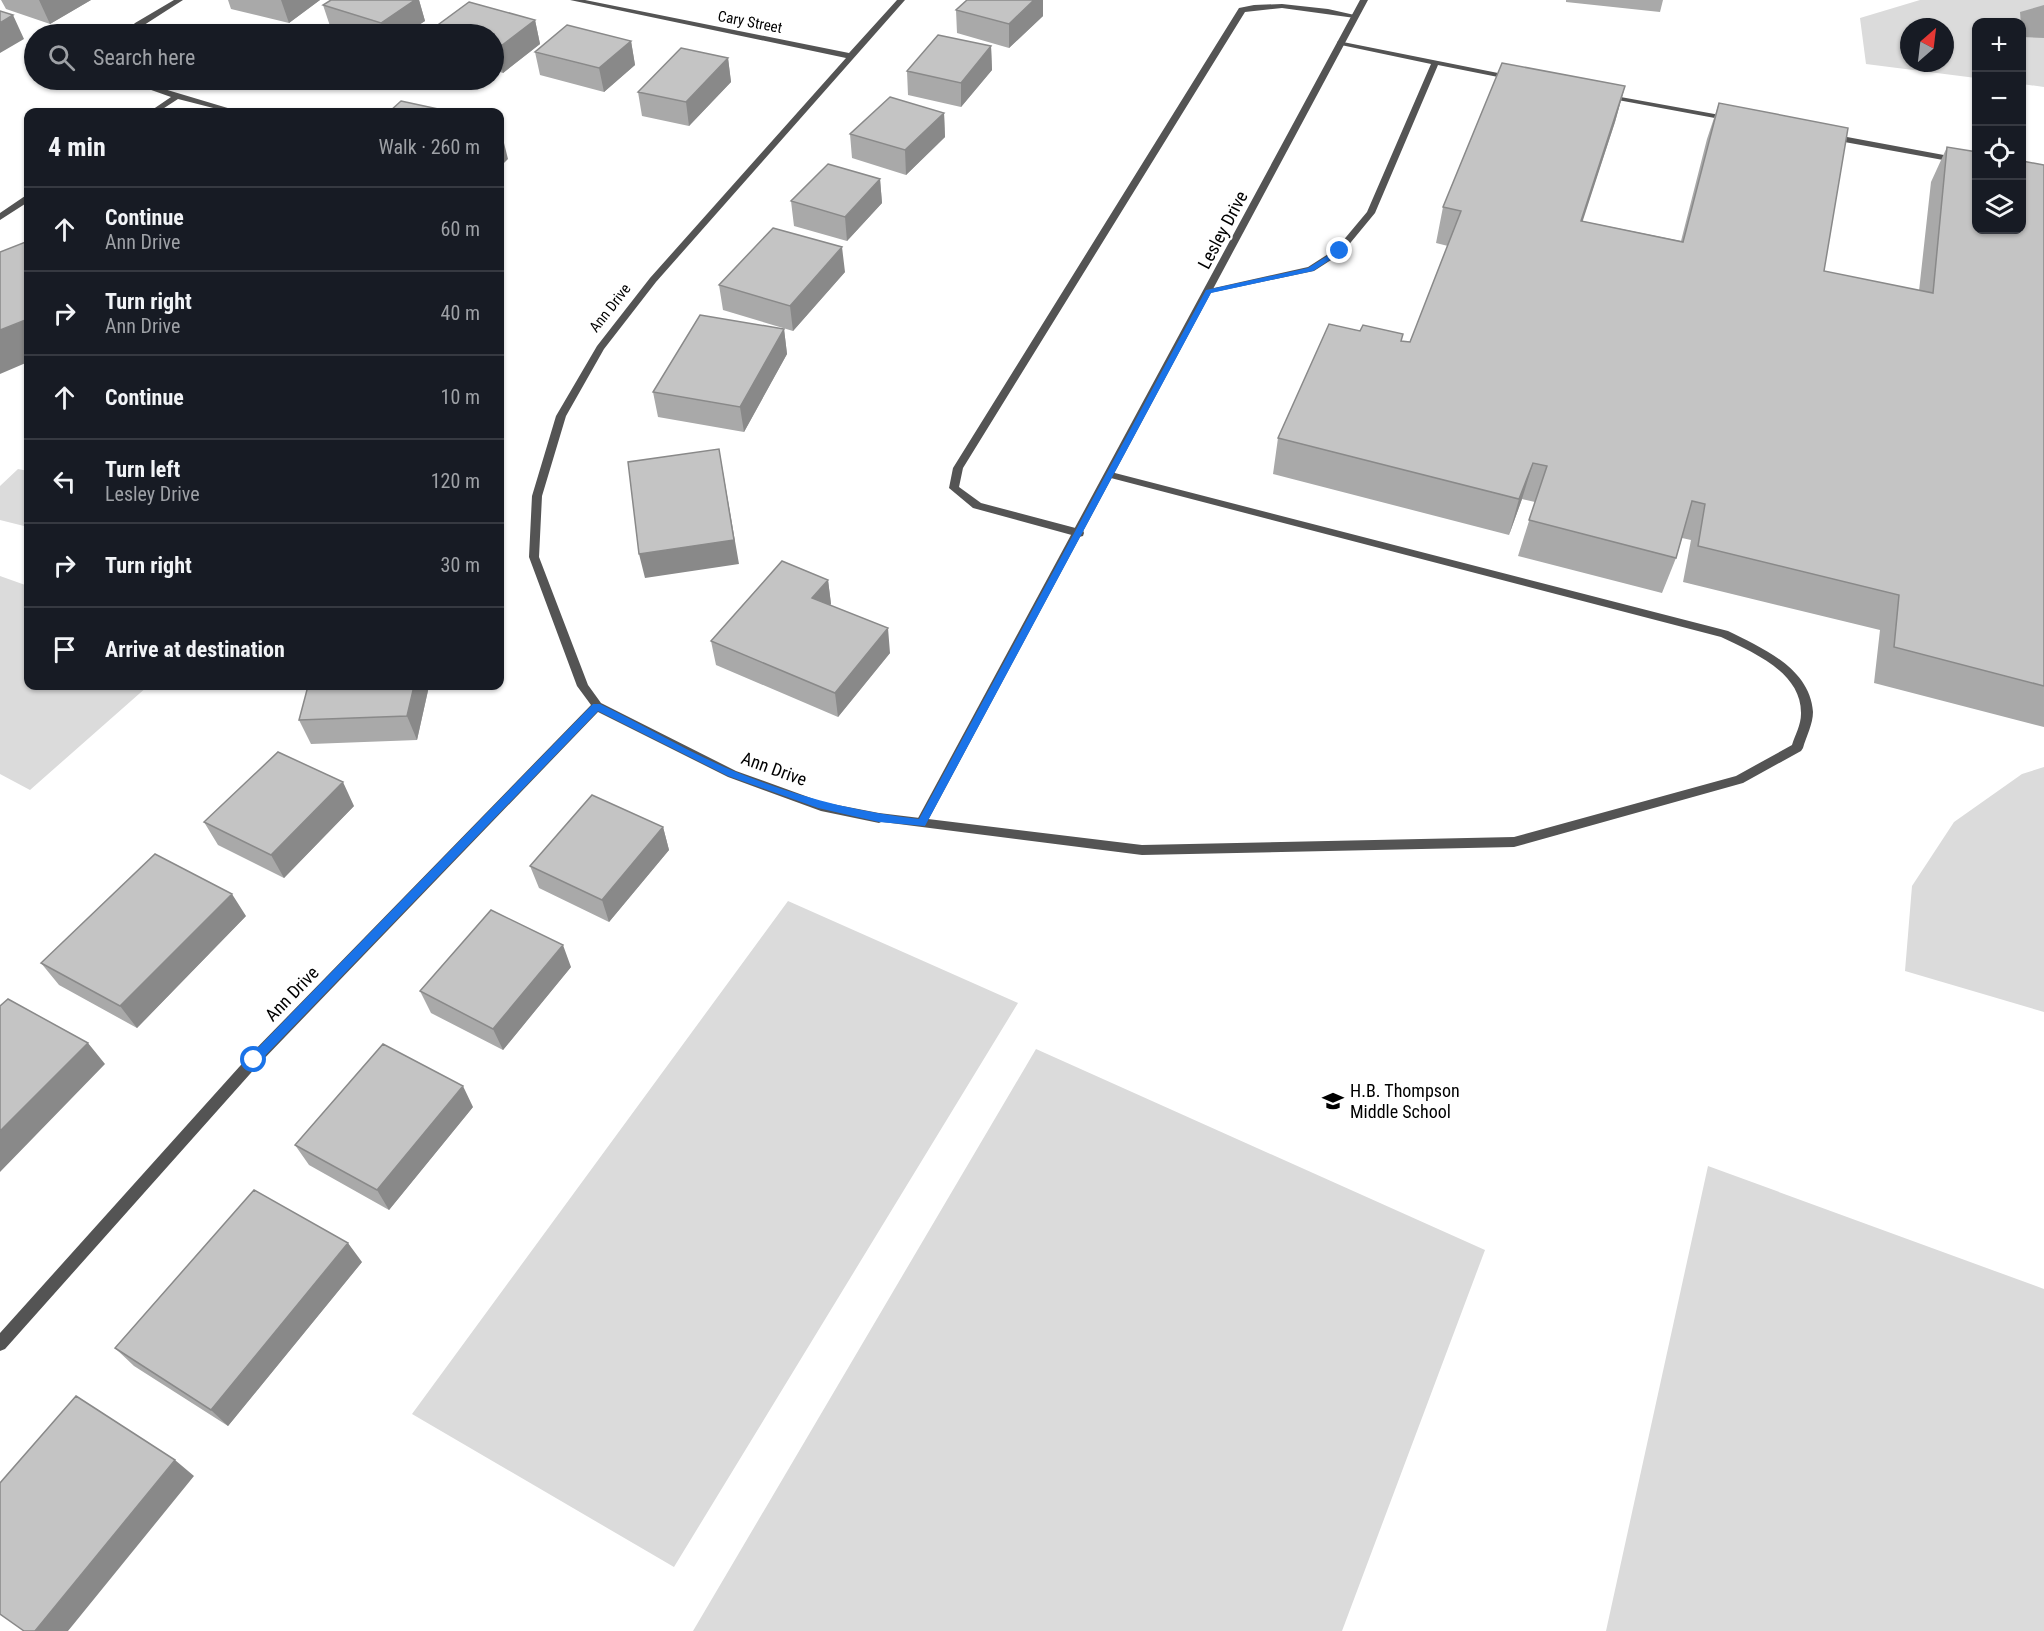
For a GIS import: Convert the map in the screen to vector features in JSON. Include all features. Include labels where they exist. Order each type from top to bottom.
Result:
[{"type":"street","points":[[140,24],[179,0]]},
{"type":"street","name":"Cary Street","points":[[573,0],[850,56]]},
{"type":"street","name":"Ann Drive","points":[[901,0],[653,280],[600,348],[561,416],[537,496],[534,557],[583,686],[597,706],[732,774],[821,806],[879,818],[1142,850],[1514,842],[1739,780],[1797,748],[1807,713],[1802,689],[1786,671],[1759,652],[1724,634],[1111,474]]},
{"type":"street","name":"Lesley Drive","points":[[921,823],[1111,474],[1364,0]]},
{"type":"street","points":[[1079,532],[977,506],[954,488],[958,468],[1242,10],[1253,3],[1270,2],[1355,16]]},
{"type":"street","points":[[1341,43],[1517,79]]},
{"type":"street","points":[[1208,292],[1311,269],[1340,251],[1371,213],[1435,64]]},
{"type":"street","points":[[158,90],[222,108]]},
{"type":"street","points":[[1600,94],[1741,121]]},
{"type":"street","points":[[159,108],[177,96]]},
{"type":"street","points":[[1824,136],[1972,163]]},
{"type":"street","points":[[0,217],[24,201]]},
{"type":"street","name":"Ann Drive","points":[[0,1344],[254,1060],[597,706]]},
{"type":"shaded area","points":[[1920,0],[2044,0],[2044,87],[2026,85],[2026,18],[1972,18],[1972,77],[1929,72],[1954,72],[1954,18],[1900,18],[1900,68],[1866,64],[1860,18]]},
{"type":"shaded area","points":[[2044,5],[2044,38],[2026,37],[2026,18],[2020,18],[2020,12]]},
{"type":"shaded area","points":[[18,469],[24,470],[24,526],[0,520],[0,486]]},
{"type":"shaded area","points":[[0,576],[24,585],[24,690],[143,690],[30,790],[0,774]]},
{"type":"shaded area","points":[[2044,767],[2044,1012],[1905,971],[1912,886],[1954,822],[2022,774]]},
{"type":"shaded area","points":[[788,901],[1018,1003],[674,1567],[412,1414]]},
{"type":"shaded area","points":[[1036,1049],[1485,1250],[1342,1631],[693,1631]]},
{"type":"shaded area","points":[[1708,1166],[2044,1289],[2044,1631],[1606,1631]]},
{"type":"building","points":[[331,0],[415,0],[381,23],[323,5]]},
{"type":"building","points":[[967,0],[1034,0],[1009,24],[956,10]]},
{"type":"building","points":[[469,2],[535,20],[504,44],[504,24],[439,24]]},
{"type":"building","points":[[0,11],[13,15],[0,23]]},
{"type":"building","points":[[567,25],[631,41],[599,68],[535,52]]},
{"type":"building","points":[[938,35],[991,46],[961,83],[907,71]]},
{"type":"building","points":[[681,48],[728,58],[686,102],[638,92]]},
{"type":"building","points":[[1502,63],[1625,86],[1581,221],[1683,242],[1719,103],[1848,128],[1824,271],[1933,293],[1947,147],[1972,151],[1972,234],[2026,234],[2026,162],[2044,165],[2044,686],[1894,647],[1899,595],[1698,546],[1705,504],[1692,501],[1676,558],[1529,520],[1547,466],[1533,463],[1519,499],[1278,438],[1329,324],[1360,331],[1363,325],[1403,334],[1401,341],[1410,342],[1461,211],[1443,207]]},
{"type":"building","points":[[890,97],[944,113],[905,150],[850,134]]},
{"type":"building","points":[[401,101],[433,108],[393,108]]},
{"type":"building","points":[[828,164],[880,179],[845,217],[791,201]]},
{"type":"building","points":[[773,228],[842,247],[790,306],[719,285]]},
{"type":"building","points":[[24,243],[24,321],[0,330],[0,252]]},
{"type":"building","points":[[700,315],[784,329],[740,407],[653,392]]},
{"type":"building","points":[[719,449],[734,540],[639,554],[628,462]]},
{"type":"building","points":[[782,561],[828,580],[812,598],[888,628],[835,693],[711,641]]},
{"type":"building","points":[[307,690],[413,690],[407,716],[299,720]]},
{"type":"building","points":[[278,752],[343,782],[271,855],[204,822]]},
{"type":"building","points":[[592,795],[663,827],[602,900],[530,866]]},
{"type":"building","points":[[155,854],[232,894],[120,1006],[41,963]]},
{"type":"building","points":[[491,910],[563,945],[493,1029],[420,991]]},
{"type":"building","points":[[8,999],[88,1043],[0,1131],[0,1006]]},
{"type":"building","points":[[383,1044],[463,1086],[377,1190],[295,1145]]},
{"type":"building","points":[[254,1190],[348,1243],[211,1410],[115,1348]]},
{"type":"building","points":[[76,1396],[175,1460],[35,1631],[24,1631],[0,1614],[0,1483]]},
{"type":"place","name":"H.B. Thompson Middle School","points":[[1333,1101]]},
{"type":"route","points":[[254,1060],[597,706],[732,774],[821,806],[879,818],[921,823],[1208,292],[1311,269],[1340,251]]}]
